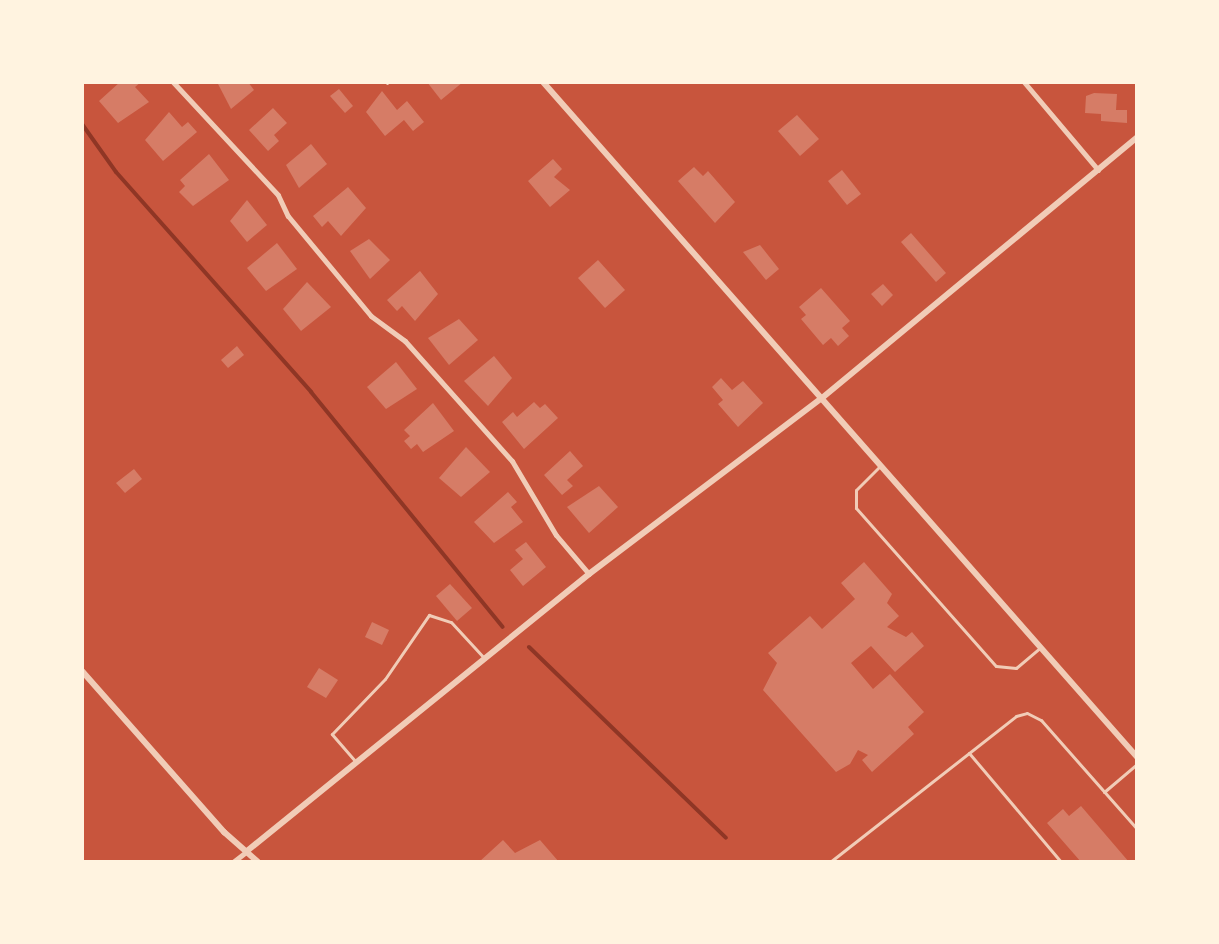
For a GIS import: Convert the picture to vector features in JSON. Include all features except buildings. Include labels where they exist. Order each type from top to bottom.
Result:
[{"type":"street","points":[[173,82],[278,195],[288,216],[371,316],[405,341],[512,461],[556,535],[589,574]]},
{"type":"street","points":[[543,82],[1137,757]]},
{"type":"street","points":[[1024,82],[1098,170]]},
{"type":"street","points":[[233,862],[589,574],[822,398],[1137,137]]},
{"type":"street","points":[[82,671],[258,862]]},
{"type":"lane","points":[[881,465],[856,490],[856,508],[996,666],[1016,668],[1041,647]]},
{"type":"lane","points":[[356,762],[332,734],[385,679],[429,615],[451,622],[485,659]]},
{"type":"lane","points":[[830,862],[969,753],[1027,713],[1041,720],[1137,829]]},
{"type":"lane","points":[[969,753],[1061,862]]},
{"type":"lane","points":[[1104,792],[1137,764]]},
{"type":"waterway","points":[[82,124],[116,172],[311,392],[503,627]]},
{"type":"waterway","points":[[529,647],[726,838]]}]
